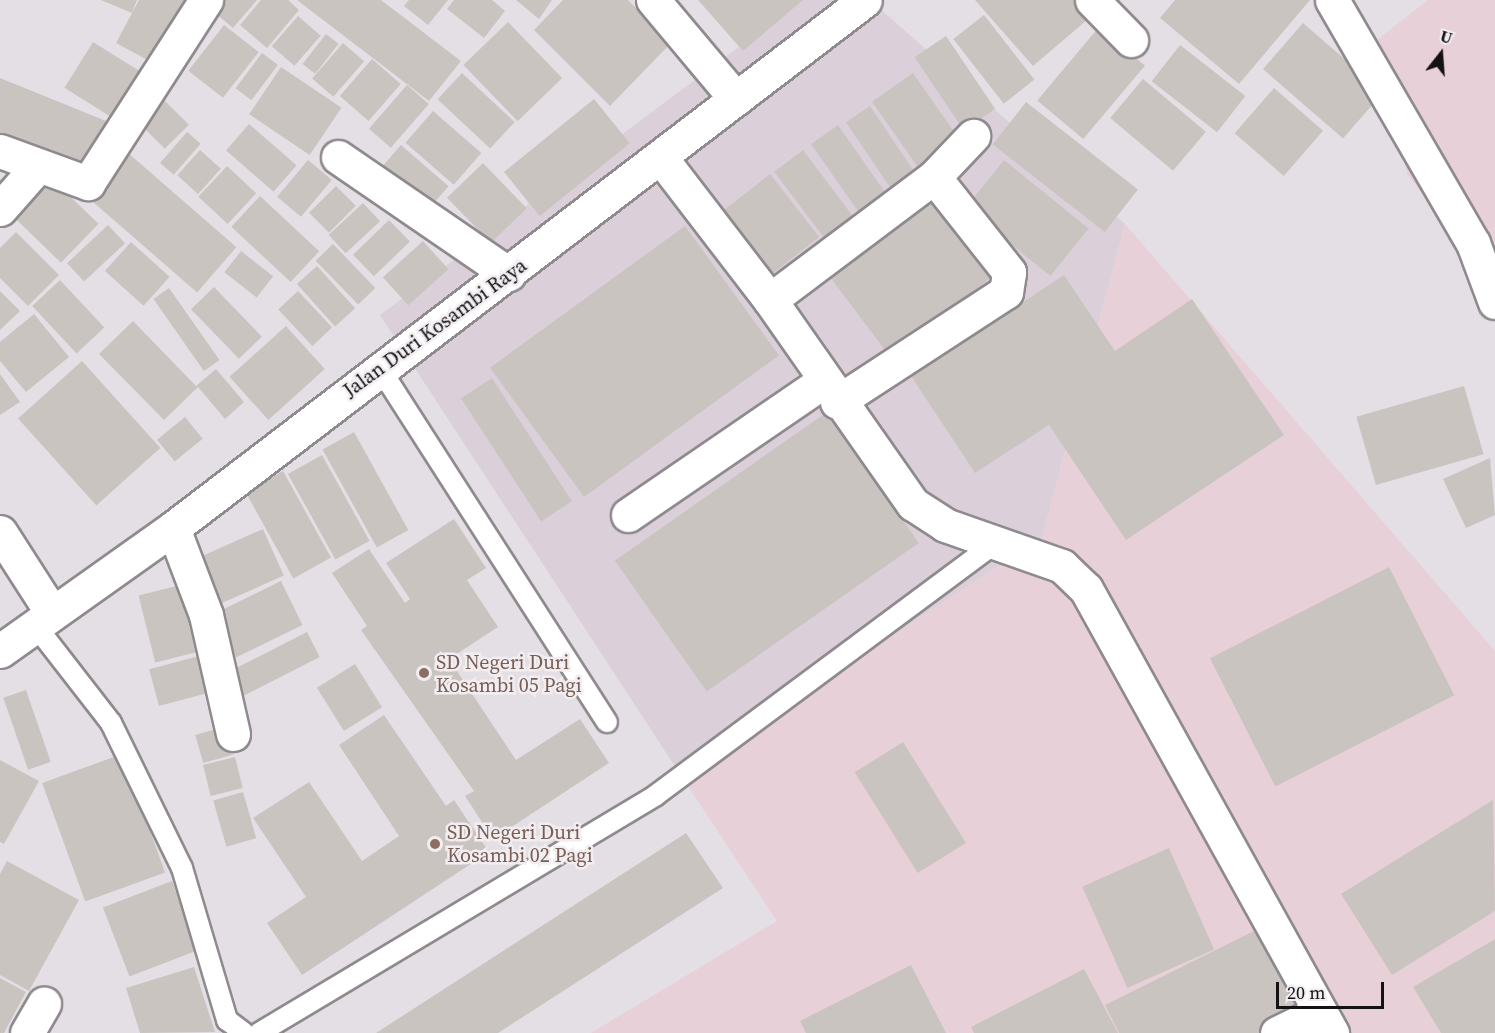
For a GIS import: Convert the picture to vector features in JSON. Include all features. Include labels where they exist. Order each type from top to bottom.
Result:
[{"type":"street","points":[[0,151],[37,167],[88,183],[206,0]]},
{"type":"street","points":[[653,0],[736,99]]},
{"type":"street","name":"Jalan Duri Kosambi Raya","points":[[0,651],[173,528],[379,367],[509,274],[865,0]]},
{"type":"street","points":[[1092,0],[1131,40]]},
{"type":"street","points":[[1332,0],[1473,243],[1495,302]]},
{"type":"street","points":[[770,300],[934,177],[973,136]]},
{"type":"street","points":[[338,157],[509,274]]},
{"type":"street","points":[[661,158],[770,300],[830,392],[913,504],[945,525],[1062,567],[1086,589],[1326,1023],[1277,1033]]},
{"type":"street","points":[[0,209],[37,167]]},
{"type":"street","points":[[628,515],[830,392],[1006,292],[1011,281],[934,177]]},
{"type":"street","points":[[173,528],[206,615],[233,734]]},
{"type":"street","points":[[0,532],[43,619]]},
{"type":"street","points":[[27,1033],[44,1004]]},
{"type":"lane","points":[[379,367],[607,722]]},
{"type":"lane","points":[[259,1033],[656,795],[994,544]]},
{"type":"lane","points":[[43,619],[111,723],[182,868],[227,1020],[244,1033]]},
{"type":"shaded area","points":[[802,0],[870,0],[1125,224],[1042,538],[680,774],[380,315]]},
{"type":"shaded area","points":[[1428,0],[1495,0],[1495,286],[1407,174],[1377,40]]},
{"type":"shaded area","points":[[1125,224],[1495,651],[1495,1033],[591,1033],[777,921],[680,774],[1042,538]]},
{"type":"building","points":[[101,0],[137,0],[132,13]]},
{"type":"building","points":[[139,0],[193,0],[157,65],[116,43]]},
{"type":"building","points":[[216,0],[257,0],[233,28],[209,8]]},
{"type":"building","points":[[261,0],[288,0],[299,10],[267,48],[240,25]]},
{"type":"building","points":[[297,0],[381,0],[461,61],[429,101]]},
{"type":"building","points":[[409,0],[448,0],[428,25],[404,6]]},
{"type":"building","points":[[454,0],[492,0],[505,11],[484,38],[447,9]]},
{"type":"building","points":[[516,0],[552,0],[539,19]]},
{"type":"building","points":[[563,0],[628,0],[671,43],[610,106],[534,30]]},
{"type":"building","points":[[698,0],[803,0],[743,51]]},
{"type":"building","points":[[975,0],[1081,0],[1094,14],[1033,66]]},
{"type":"building","points":[[1175,0],[1310,0],[1239,84],[1160,18]]},
{"type":"building","points":[[984,15],[1034,80],[1004,104],[953,39]]},
{"type":"building","points":[[298,16],[321,36],[294,66],[272,46]]},
{"type":"building","points":[[508,22],[562,78],[518,121],[463,65]]},
{"type":"building","points":[[1303,23],[1383,93],[1343,139],[1263,69]]},
{"type":"building","points":[[224,25],[259,52],[223,98],[188,71]]},
{"type":"building","points":[[1099,27],[1145,66],[1083,139],[1037,101]]},
{"type":"building","points":[[326,34],[339,44],[315,74],[303,64]]},
{"type":"building","points":[[946,36],[995,109],[964,130],[914,57]]},
{"type":"building","points":[[93,42],[143,73],[114,119],[64,88]]},
{"type":"building","points":[[343,43],[364,61],[333,97],[312,78]]},
{"type":"building","points":[[1180,45],[1245,96],[1217,132],[1152,81]]},
{"type":"building","points":[[262,53],[278,65],[251,100],[236,88]]},
{"type":"building","points":[[372,59],[401,84],[369,121],[340,96]]},
{"type":"building","points":[[281,67],[342,108],[310,155],[249,114]]},
{"type":"building","points":[[462,73],[515,122],[490,148],[437,99]]},
{"type":"building","points":[[913,73],[960,140],[919,169],[872,102]]},
{"type":"building","points":[[0,78],[111,123],[89,173],[0,137]]},
{"type":"building","points":[[1143,79],[1206,132],[1173,171],[1110,118]]},
{"type":"building","points":[[407,85],[429,104],[391,148],[369,129]]},
{"type":"building","points":[[1274,88],[1323,131],[1284,176],[1235,133]]},
{"type":"building","points":[[157,93],[189,125],[165,149],[133,117]]},
{"type":"building","points":[[594,99],[630,143],[540,216],[504,172]]},
{"type":"building","points":[[1026,102],[1138,189],[1105,232],[993,145]]},
{"type":"building","points":[[870,106],[915,173],[891,189],[846,122]]},
{"type":"building","points":[[433,111],[481,153],[454,185],[405,143]]},
{"type":"building","points":[[249,124],[297,165],[274,192],[226,150]]},
{"type":"building","points":[[838,125],[888,196],[861,215],[811,144]]},
{"type":"building","points":[[187,132],[201,144],[174,175],[160,163]]},
{"type":"building","points":[[401,145],[449,186],[425,214],[377,172]]},
{"type":"building","points":[[200,150],[221,169],[198,194],[177,175]]},
{"type":"building","points":[[803,150],[854,217],[825,239],[774,172]]},
{"type":"building","points":[[127,152],[236,247],[197,292],[88,197]]},
{"type":"building","points":[[308,160],[332,180],[301,217],[277,197]]},
{"type":"building","points":[[1004,160],[1089,229],[1050,276],[966,207]]},
{"type":"building","points":[[483,163],[527,208],[491,243],[447,198]]},
{"type":"building","points":[[227,166],[256,193],[228,224],[198,197]]},
{"type":"building","points":[[770,174],[819,237],[770,275],[721,212]]},
{"type":"building","points":[[51,178],[98,224],[61,263],[13,217]]},
{"type":"building","points":[[336,186],[356,206],[329,233],[309,213]]},
{"type":"building","points":[[935,192],[996,273],[889,355],[827,273]]},
{"type":"building","points":[[260,196],[319,251],[291,282],[231,227]]},
{"type":"building","points":[[363,203],[380,221],[346,253],[329,235]]},
{"type":"building","points":[[389,220],[410,242],[374,276],[353,255]]},
{"type":"building","points":[[108,225],[125,243],[84,281],[67,263]]},
{"type":"building","points":[[685,226],[779,355],[584,497],[490,368]]},
{"type":"building","points":[[16,232],[59,275],[28,306],[0,278],[0,248]]},
{"type":"building","points":[[423,241],[448,269],[408,305],[383,277]]},
{"type":"building","points":[[131,242],[170,277],[144,306],[105,271]]},
{"type":"building","points":[[333,244],[375,288],[358,305],[316,261]]},
{"type":"building","points":[[241,251],[273,276],[257,298],[224,272]]},
{"type":"building","points":[[317,266],[355,308],[335,326],[297,284]]},
{"type":"building","points":[[1064,275],[1115,351],[1192,299],[1284,435],[1126,540],[1049,425],[975,473],[911,376]]},
{"type":"building","points":[[60,280],[104,328],[77,353],[32,306]]},
{"type":"building","points":[[214,287],[262,337],[239,359],[191,309]]},
{"type":"building","points":[[169,288],[219,360],[204,371],[153,299]]},
{"type":"building","points":[[0,291],[20,311],[0,330]]},
{"type":"building","points":[[298,291],[332,328],[312,346],[278,309]]},
{"type":"building","points":[[34,314],[69,357],[26,392],[0,361],[0,342]]},
{"type":"building","points":[[133,321],[196,386],[216,369],[244,402],[225,419],[198,387],[164,420],[99,354]]},
{"type":"building","points":[[286,326],[325,369],[268,420],[230,377]]},
{"type":"building","points":[[82,361],[160,448],[96,505],[18,419]]},
{"type":"building","points":[[0,374],[20,402],[0,415]]},
{"type":"building","points":[[492,378],[572,501],[541,521],[461,398]]},
{"type":"building","points":[[1464,386],[1484,454],[1376,485],[1356,417]]},
{"type":"building","points":[[827,412],[919,543],[707,692],[615,561]]},
{"type":"building","points":[[185,417],[203,439],[175,461],[157,440]]},
{"type":"building","points":[[354,432],[408,530],[377,547],[323,449]]},
{"type":"building","points":[[322,455],[370,541],[335,560],[288,474]]},
{"type":"building","points":[[1490,458],[1495,515],[1466,528],[1443,479]]},
{"type":"building","points":[[283,471],[331,558],[293,578],[245,492]]},
{"type":"building","name":"SD Negeri Duri Kosambi 05 Pagi","points":[[454,519],[486,568],[467,580],[498,627],[449,659],[516,760],[580,719],[609,763],[493,839],[465,796],[474,791],[361,630],[367,626],[332,573],[369,549],[405,603],[410,599],[386,563]]},
{"type":"building","points":[[263,529],[284,576],[208,609],[187,563]]},
{"type":"building","points":[[1389,567],[1454,695],[1275,787],[1210,658]]},
{"type":"building","points":[[281,581],[302,625],[236,657],[214,613]]},
{"type":"building","points":[[189,583],[206,650],[155,663],[139,596]]},
{"type":"building","points":[[307,632],[320,657],[244,696],[231,671]]},
{"type":"building","points":[[210,653],[220,690],[159,706],[149,669]]},
{"type":"building","points":[[355,664],[382,707],[344,731],[317,688]]},
{"type":"building","points":[[26,690],[51,762],[28,770],[3,698]]},
{"type":"building","name":"SD Negeri Duri Kosambi 02 Pagi","points":[[384,715],[446,806],[454,800],[489,852],[302,975],[267,923],[306,897],[253,818],[309,782],[362,861],[399,836],[339,745]]},
{"type":"building","points":[[227,726],[235,754],[203,763],[195,735]]},
{"type":"building","points":[[903,742],[966,843],[918,873],[855,772]]},
{"type":"building","points":[[122,754],[165,872],[85,901],[42,783]]},
{"type":"building","points":[[235,757],[243,788],[211,796],[203,765]]},
{"type":"building","points":[[0,760],[39,781],[4,844],[0,842]]},
{"type":"building","points":[[243,792],[256,838],[226,847],[213,801]]},
{"type":"building","points":[[1493,800],[1495,911],[1392,975],[1341,894]]},
{"type":"building","points":[[686,833],[723,888],[498,1033],[376,1033]]},
{"type":"building","points":[[1169,848],[1214,949],[1127,988],[1082,887]]},
{"type":"building","points":[[7,861],[79,900],[29,991],[0,975],[0,874]]},
{"type":"building","points":[[172,881],[199,950],[129,977],[103,908]]},
{"type":"building","points":[[1260,928],[1302,1011],[1258,1033],[1119,1033],[1105,1005]]},
{"type":"building","points":[[1495,939],[1495,1033],[1441,1033],[1413,987]]},
{"type":"building","points":[[911,965],[946,1033],[806,1033],[800,1021]]},
{"type":"building","points":[[194,967],[215,1032],[140,1033],[126,988]]},
{"type":"building","points":[[1084,969],[1118,1033],[974,1033],[971,1027]]},
{"type":"building","points":[[0,978],[26,992],[4,1033],[0,1033]]},
{"type":"place","name":"SD Negeri Duri Kosambi 05 Pagi","points":[[424,673]]},
{"type":"place","name":"SD Negeri Duri Kosambi 02 Pagi","points":[[435,844]]}]
